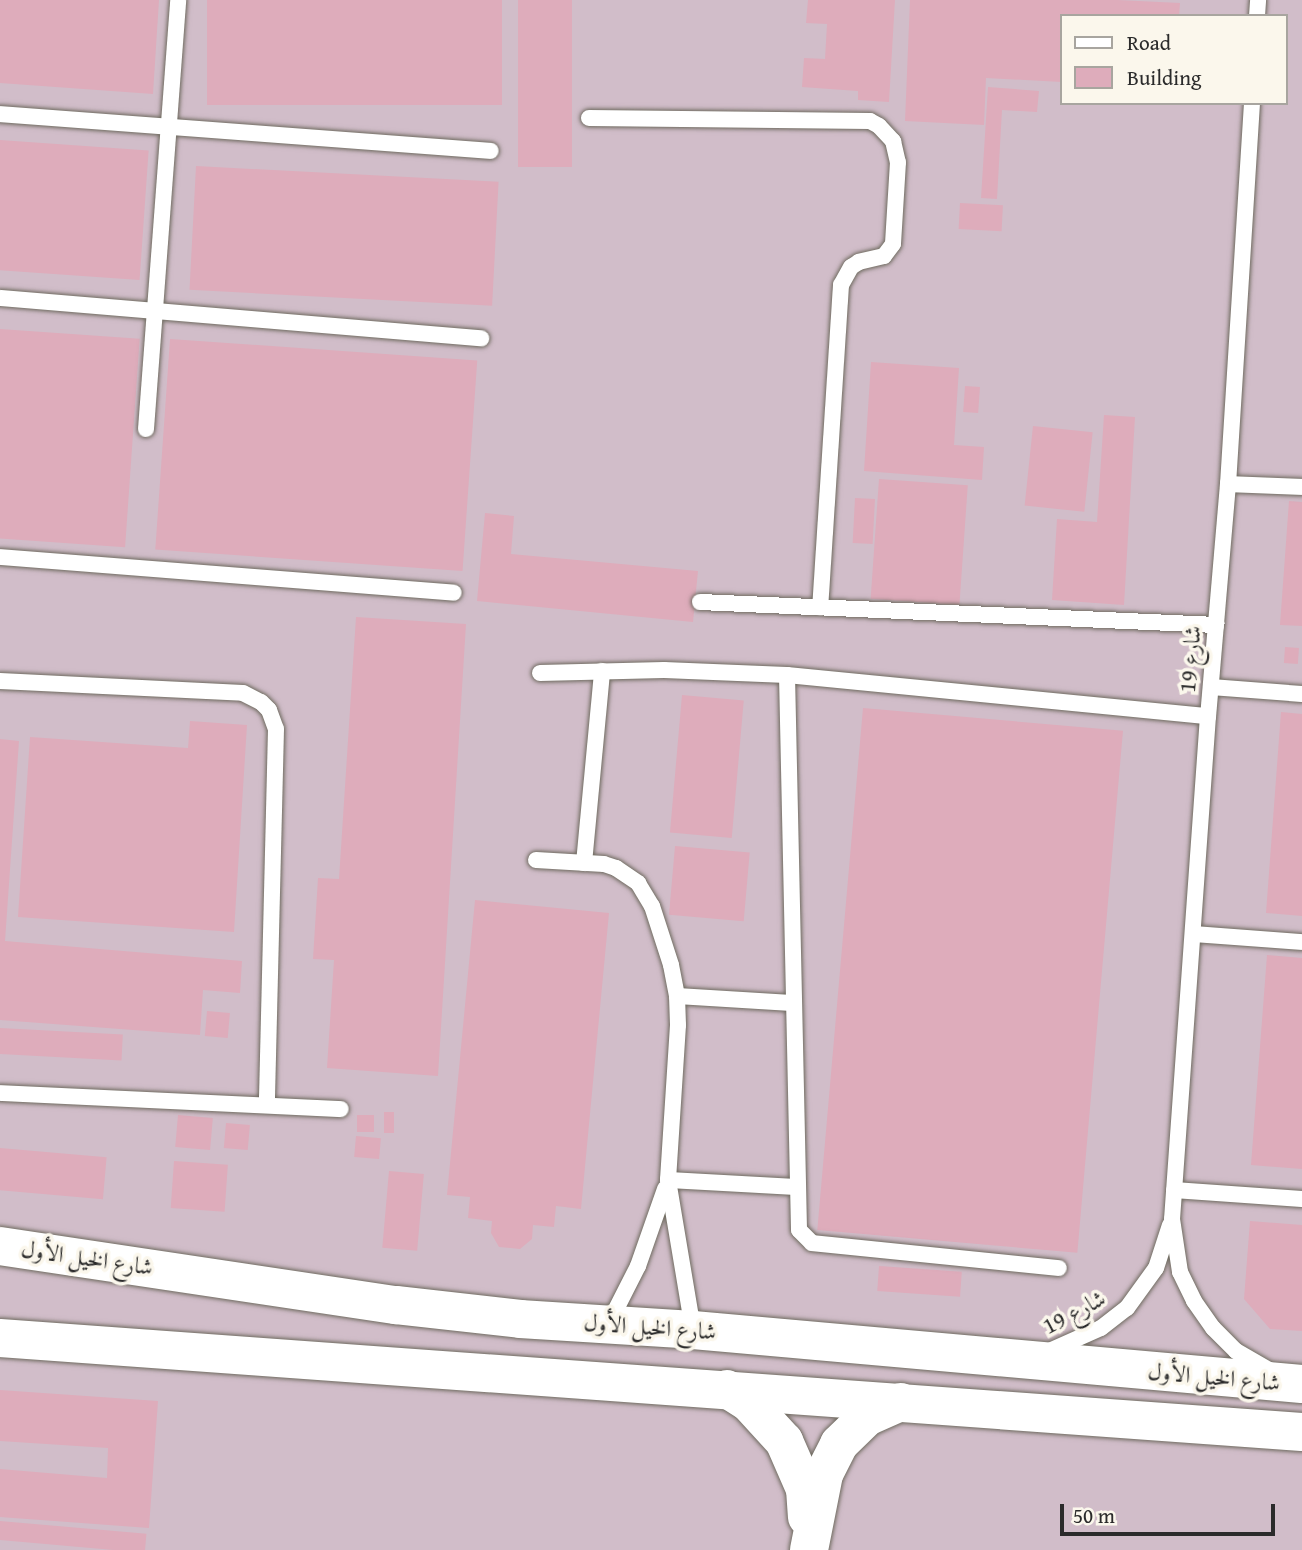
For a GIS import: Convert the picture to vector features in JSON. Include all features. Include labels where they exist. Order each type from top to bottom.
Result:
[{"type":"main road","name":"شارع الخيل الأول","points":[[0,1246],[396,1305],[520,1319],[693,1330],[1297,1384]]},
{"type":"main road","name":"شارع الخيل الأول","points":[[0,1338],[903,1401],[1302,1432]]},
{"type":"main road","points":[[727,1389],[749,1404],[784,1441],[805,1489],[809,1545]]},
{"type":"main road","points":[[809,1545],[824,1474],[839,1444],[867,1417],[903,1401]]},
{"type":"lane","points":[[146,429],[178,0]]},
{"type":"lane","name":"شارع 19","points":[[1252,105],[1228,484],[1208,716],[1195,934],[1172,1219],[1180,1272],[1194,1301],[1213,1328],[1236,1351],[1297,1384]]},
{"type":"lane","points":[[0,114],[491,151]]},
{"type":"lane","points":[[589,118],[870,121],[879,125],[893,141],[898,162],[893,244],[884,256],[859,261],[851,267],[841,285],[820,607]]},
{"type":"lane","points":[[0,298],[481,338]]},
{"type":"lane","points":[[1228,484],[1302,487]]},
{"type":"lane","points":[[0,557],[454,593]]},
{"type":"lane","points":[[700,602],[1216,625]]},
{"type":"lane","points":[[540,673],[602,671],[787,675],[1208,716]]},
{"type":"lane","points":[[584,863],[602,671]]},
{"type":"lane","points":[[787,675],[799,1230],[812,1243],[1059,1268]]},
{"type":"lane","points":[[0,681],[243,693],[261,702],[268,710],[276,729],[267,1105]]},
{"type":"lane","points":[[1211,687],[1302,694]]},
{"type":"lane","points":[[536,860],[584,863],[616,868],[628,874],[646,893],[671,965],[677,996],[678,1025],[668,1180],[693,1330]]},
{"type":"lane","points":[[1195,934],[1302,942]]},
{"type":"lane","points":[[677,996],[792,1003]]},
{"type":"lane","points":[[0,1093],[341,1109]]},
{"type":"lane","points":[[668,1180],[797,1187]]},
{"type":"lane","points":[[609,1324],[643,1253],[668,1180]]},
{"type":"lane","points":[[1174,1190],[1302,1199]]},
{"type":"lane","name":"شارع 19","points":[[1025,1361],[1101,1328],[1127,1308],[1156,1268],[1172,1219]]},
{"type":"shaded area","points":[[0,0],[1302,0],[1302,1550],[0,1550]]},
{"type":"building","points":[[0,0],[159,0],[153,94],[0,83]]},
{"type":"building","points":[[207,0],[502,0],[502,105],[207,105]]},
{"type":"building","points":[[518,0],[572,0],[572,167],[518,167]]},
{"type":"building","points":[[808,0],[895,0],[889,102],[858,100],[858,91],[802,87],[804,58],[825,59],[827,24],[806,23]]},
{"type":"building","points":[[910,0],[1117,0],[1180,3],[1179,14],[1060,14],[1060,82],[986,78],[984,125],[905,121]]},
{"type":"building","points":[[988,87],[1039,91],[1037,112],[1002,110],[997,199],[981,198]]},
{"type":"building","points":[[0,140],[149,150],[140,280],[0,270]]},
{"type":"building","points":[[196,166],[499,182],[492,306],[190,290]]},
{"type":"building","points":[[960,203],[1003,205],[1002,231],[959,229]]},
{"type":"building","points":[[0,329],[140,339],[125,547],[0,539]]},
{"type":"building","points":[[170,339],[477,360],[463,571],[155,549]]},
{"type":"building","points":[[871,362],[959,368],[954,445],[984,447],[982,480],[864,471]]},
{"type":"building","points":[[965,386],[980,387],[978,413],[963,412]]},
{"type":"building","points":[[1104,415],[1135,417],[1124,605],[1052,600],[1057,519],[1097,522]]},
{"type":"building","points":[[1033,426],[1093,432],[1084,512],[1025,506]]},
{"type":"building","points":[[879,479],[968,485],[959,605],[871,599]]},
{"type":"building","points":[[855,498],[875,499],[873,544],[853,543]]},
{"type":"building","points":[[1289,501],[1302,502],[1302,626],[1280,625]]},
{"type":"building","points":[[485,513],[514,516],[511,554],[698,571],[693,622],[477,601]]},
{"type":"building","points":[[356,617],[466,624],[438,1076],[327,1068],[334,960],[313,959],[318,878],[339,879]]},
{"type":"building","points":[[1285,647],[1299,648],[1298,664],[1284,663]]},
{"type":"building","points":[[682,695],[744,700],[732,838],[670,832]]},
{"type":"building","points":[[863,708],[1123,731],[1077,1253],[817,1230]]},
{"type":"building","points":[[1281,712],[1302,714],[1302,916],[1266,913]]},
{"type":"building","points":[[190,721],[247,725],[234,932],[18,917],[30,737],[188,748]]},
{"type":"building","points":[[0,739],[19,741],[5,941],[242,961],[240,993],[203,990],[200,1035],[0,1020]]},
{"type":"building","points":[[675,846],[750,853],[744,921],[669,915]]},
{"type":"building","points":[[475,900],[609,913],[581,1209],[556,1206],[554,1227],[533,1225],[532,1239],[520,1249],[499,1247],[491,1233],[492,1221],[468,1218],[470,1197],[447,1195]]},
{"type":"building","points":[[1267,955],[1302,958],[1302,1169],[1251,1165]]},
{"type":"building","points":[[207,1011],[230,1013],[228,1038],[205,1036]]},
{"type":"building","points":[[0,1028],[123,1034],[121,1060],[0,1054]]},
{"type":"building","points":[[384,1112],[394,1112],[394,1133],[384,1133]]},
{"type":"building","points":[[178,1115],[213,1118],[210,1150],[175,1147]]},
{"type":"building","points":[[357,1115],[374,1115],[374,1132],[357,1132]]},
{"type":"building","points":[[226,1123],[250,1125],[248,1150],[224,1148]]},
{"type":"building","points":[[356,1136],[381,1138],[379,1159],[354,1157]]},
{"type":"building","points":[[0,1148],[107,1157],[103,1199],[0,1190]]},
{"type":"building","points":[[174,1161],[228,1165],[225,1212],[171,1208]]},
{"type":"building","points":[[389,1171],[424,1174],[417,1251],[382,1248]]},
{"type":"building","points":[[1250,1221],[1302,1225],[1302,1331],[1270,1329],[1244,1299]]},
{"type":"building","points":[[879,1266],[962,1272],[960,1297],[877,1291]]},
{"type":"building","points":[[0,1390],[158,1401],[149,1528],[0,1517],[0,1469],[107,1478],[108,1448],[0,1441]]},
{"type":"building","points":[[0,1521],[146,1534],[145,1550],[113,1550],[0,1540]]}]
